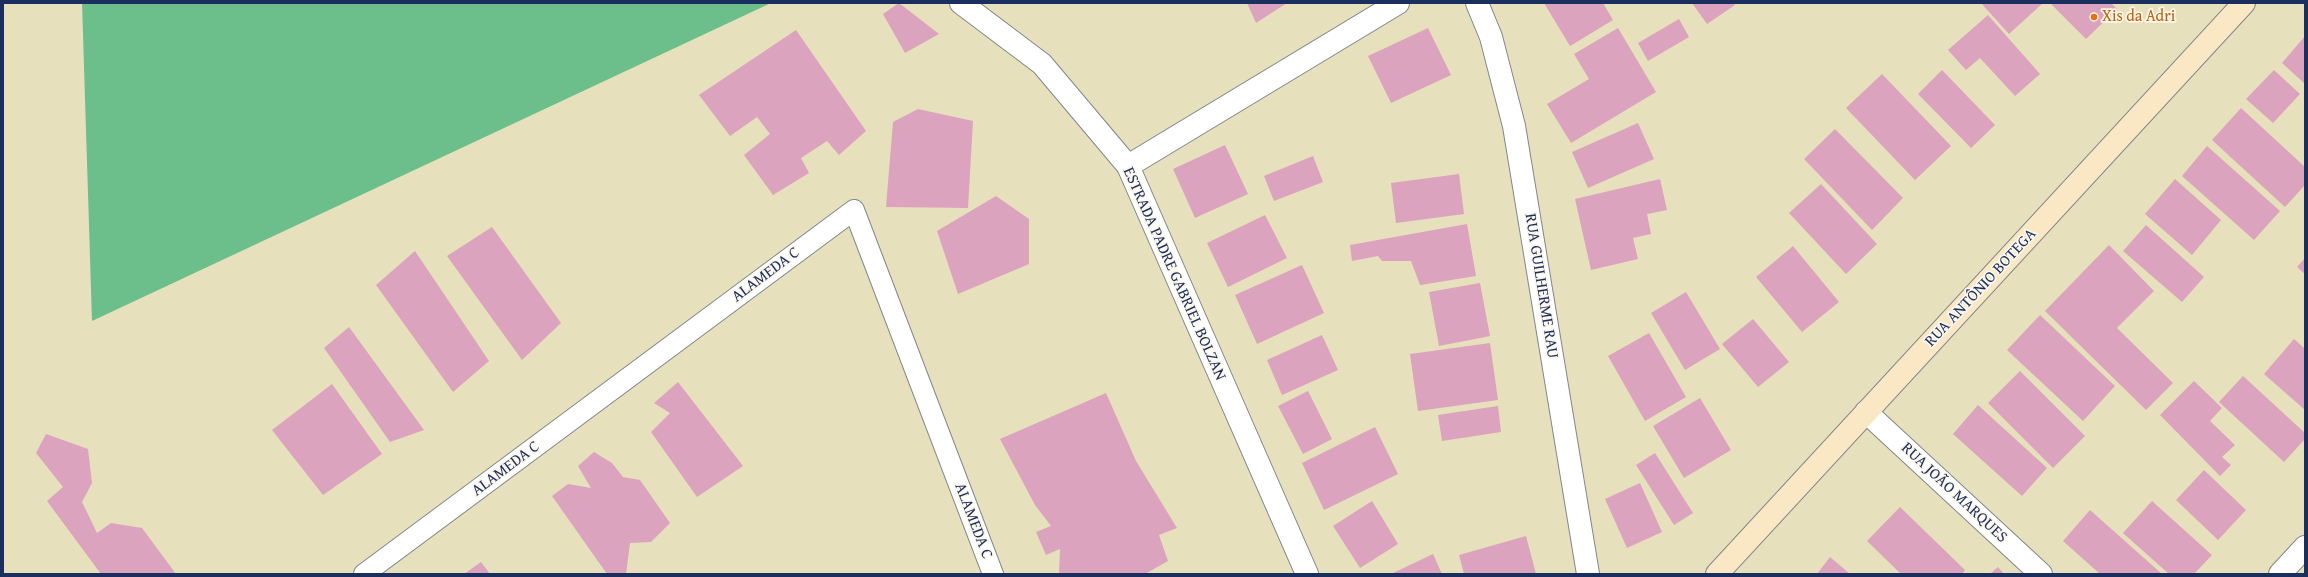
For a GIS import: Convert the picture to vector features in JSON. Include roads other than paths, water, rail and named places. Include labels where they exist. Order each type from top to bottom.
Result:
[{"type":"street","name":"ESTRADA PADRE GABRIEL BOLZAN","points":[[961,3],[1042,64],[1128,166],[1307,574]]},
{"type":"street","points":[[1128,166],[1398,3]]},
{"type":"street","name":"RUA GUILHERME RAU","points":[[1477,3],[1491,37],[1514,126],[1588,574]]},
{"type":"street","name":"RUA ANTÔNIO BOTEGA","points":[[1717,574],[2244,3]]},
{"type":"street","name":"RUA JOÃO MARQUES","points":[[1866,412],[2041,574]]},
{"type":"street","points":[[2280,574],[2305,547]]},
{"type":"lane","name":"ALAMEDA C","points":[[364,574],[854,210],[993,574]]},
{"type":"place","name":"Xis da Adri","points":[[2094,17]]}]
